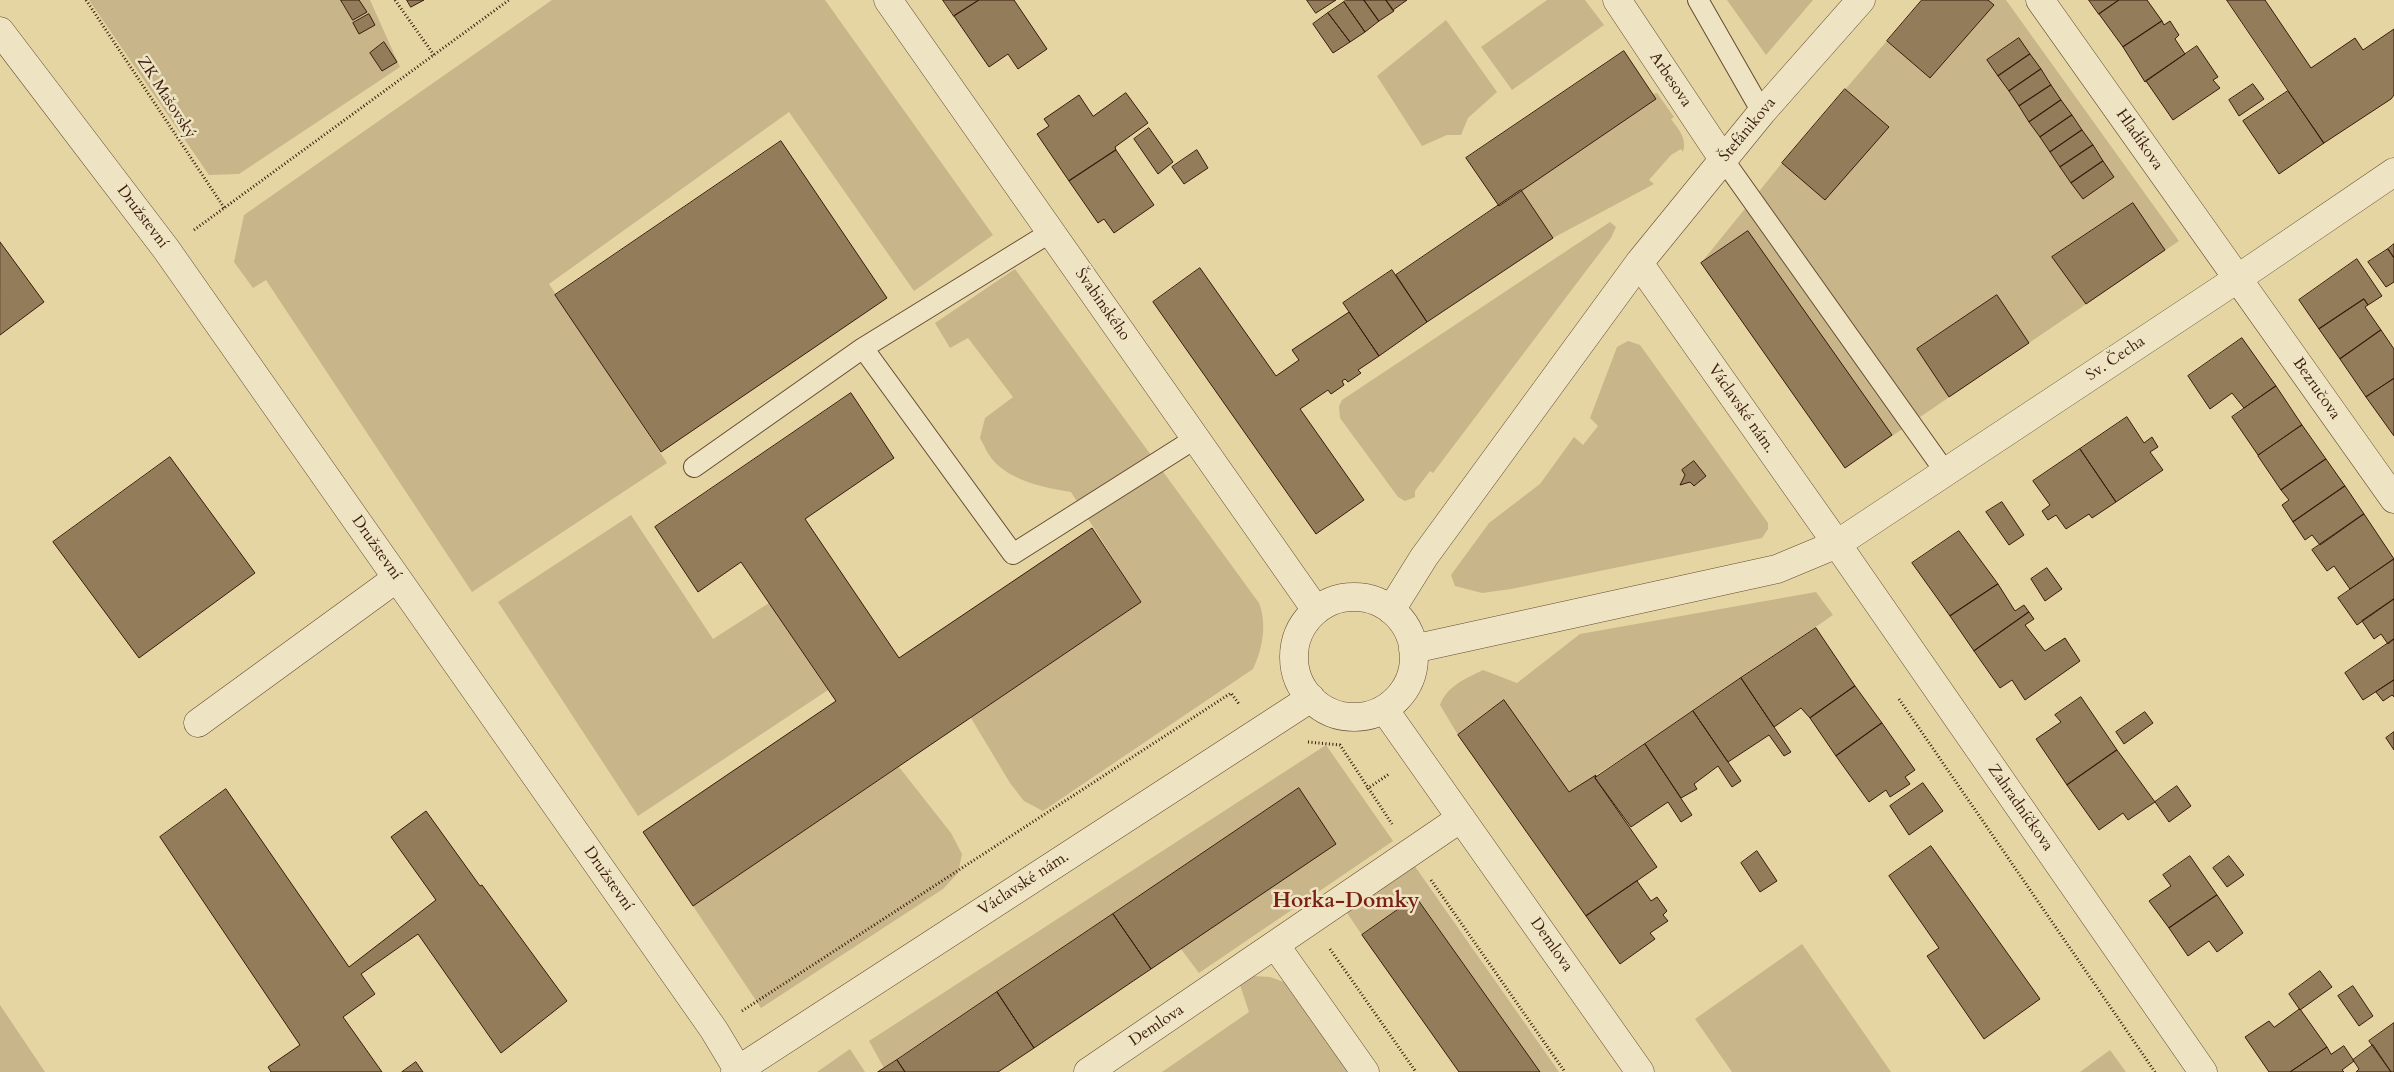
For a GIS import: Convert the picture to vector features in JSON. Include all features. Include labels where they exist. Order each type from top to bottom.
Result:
[{"type":"street","name":"Švabinského","points":[[888,0],[1316,610]]},
{"type":"street","name":"Arbesova","points":[[1617,0],[1724,159]]},
{"type":"street","name":"Štefánikova","points":[[1639,263],[1762,112],[1861,0]]},
{"type":"street","name":"Hladíkova","points":[[2040,0],[2237,279]]},
{"type":"street","name":"Družstevní","points":[[0,31],[166,249],[714,1030],[736,1071]]},
{"type":"street","name":"Sv. Čecha","points":[[1837,544],[2237,279],[2394,172]]},
{"type":"street","name":"Václavské nám.","points":[[1639,263],[1837,544]]},
{"type":"street","points":[[1390,610],[1424,557],[1639,263]]},
{"type":"street","name":"Bezručova","points":[[2237,279],[2394,499]]},
{"type":"street","points":[[1413,649],[1777,569],[1837,544]]},
{"type":"street","name":"Zahradníčkova","points":[[1837,544],[2203,1072]]},
{"type":"street","points":[[198,723],[397,578]]},
{"type":"street","points":[[1358,597],[1372,600],[1390,610],[1407,628],[1413,649],[1413,672],[1406,686],[1397,699],[1384,709],[1370,715],[1346,716],[1323,708],[1311,698],[1301,685],[1296,670],[1294,655],[1296,639],[1303,625],[1316,610],[1342,598],[1358,597]]},
{"type":"street","name":"Václavské nám.","points":[[736,1071],[1311,698]]},
{"type":"street","name":"Demlova","points":[[1384,709],[1640,1072]]},
{"type":"street","name":"Demlova","points":[[1088,1072],[1276,946],[1461,818]]},
{"type":"street","points":[[1276,946],[1365,1072]]},
{"type":"lane","points":[[1698,0],[1762,112]]},
{"type":"lane","points":[[1724,159],[1946,473]]},
{"type":"lane","points":[[694,467],[863,348],[1051,232]]},
{"type":"lane","points":[[863,348],[1013,554],[1196,438]]},
{"type":"path","name":"ZK Mašovský","points":[[86,0],[225,209]]},
{"type":"path","points":[[395,0],[434,55]]},
{"type":"path","points":[[166,249],[225,209],[508,0]]},
{"type":"path","points":[[714,1030],[1231,693]]},
{"type":"path","points":[[1898,697],[2154,1072]]},
{"type":"path","points":[[1311,921],[1416,1072]]},
{"type":"shaded area","points":[[89,0],[370,0],[400,67],[239,174],[209,175]]},
{"type":"shaded area","points":[[552,0],[825,0],[993,235],[914,291],[789,112],[549,284],[667,463],[472,592],[266,280],[253,288],[234,262],[244,215]]},
{"type":"shaded area","points":[[1547,0],[1585,0],[1604,25],[1512,90],[1481,47]]},
{"type":"shaded area","points":[[1727,0],[1813,0],[1766,55]]},
{"type":"shaded area","points":[[1922,0],[2006,0],[2179,241],[1845,468],[1701,263],[1782,163]]},
{"type":"shaded area","points":[[1446,20],[1497,92],[1468,118],[1461,135],[1447,135],[1422,146],[1377,76]]},
{"type":"shaded area","points":[[1657,93],[1674,117],[1671,119],[1683,138],[1683,152],[1681,149],[1671,155],[1649,180],[1654,184],[1553,238],[1521,190],[1656,99],[1653,94]]},
{"type":"shaded area","points":[[1610,222],[1616,227],[1611,238],[1433,473],[1430,471],[1415,491],[1415,497],[1405,501],[1398,497],[1340,418],[1339,406],[1342,400]]},
{"type":"shaded area","points":[[1015,269],[1259,603],[1263,619],[1263,636],[1253,669],[1043,811],[1024,801],[1010,783],[971,718],[1141,602],[1071,492],[1039,486],[1018,478],[999,467],[990,457],[980,438],[985,418],[1013,397],[968,338],[950,348],[935,323]]},
{"type":"shaded area","points":[[1628,341],[1640,345],[1768,523],[1768,529],[1762,538],[1511,589],[1482,593],[1455,586],[1451,575],[1489,523],[1540,484],[1574,437],[1583,445],[1598,426],[1590,418],[1617,347]]},
{"type":"shaded area","points":[[631,515],[713,639],[769,603],[828,690],[638,816],[498,602]]},
{"type":"shaded area","points":[[1816,592],[1833,615],[1645,744],[1569,792],[1504,701],[1458,735],[1440,705],[1443,698],[1452,688],[1483,670],[1517,683],[1580,634]]},
{"type":"shaded area","points":[[1326,745],[1393,841],[1199,973],[1181,949],[1113,914],[884,1068],[869,1041]]},
{"type":"shaded area","points":[[899,767],[951,833],[962,854],[958,873],[943,889],[761,1008],[693,906]]},
{"type":"shaded area","points":[[1414,865],[1559,1072],[1540,1072],[1417,897],[1362,935],[1345,910]]},
{"type":"shaded area","points":[[1802,944],[1891,1072],[1732,1072],[1695,1019]]},
{"type":"shaded area","points":[[1253,976],[1270,977],[1287,983],[1350,1072],[1162,1072],[1249,1012],[1239,982]]},
{"type":"shaded area","points":[[0,1005],[45,1072],[0,1072]]},
{"type":"shaded area","points":[[850,1049],[865,1072],[817,1072]]},
{"type":"shaded area","points":[[2110,1050],[2126,1072],[2080,1072]]},
{"type":"building","points":[[341,0],[359,0],[367,12],[353,20]]},
{"type":"building","points":[[407,0],[424,0],[411,7]]},
{"type":"building","points":[[943,0],[979,0],[954,16]]},
{"type":"building","points":[[979,0],[1014,0],[1047,49],[1018,69],[1008,54],[989,67],[954,16]]},
{"type":"building","points":[[1307,0],[1336,0],[1316,13]]},
{"type":"building","points":[[1346,0],[1364,0],[1379,21],[1365,32],[1344,2]]},
{"type":"building","points":[[1364,0],[1386,0],[1394,11],[1379,21]]},
{"type":"building","points":[[1386,0],[1407,0],[1393,10]]},
{"type":"building","points":[[1922,0],[1988,0],[1994,5],[1930,78],[1887,41]]},
{"type":"building","points":[[2089,0],[2119,0],[2099,14]]},
{"type":"building","points":[[2119,0],[2147,0],[2162,21],[2123,47],[2099,14]]},
{"type":"building","points":[[2227,0],[2265,0],[2311,68],[2355,38],[2363,50],[2394,29],[2394,95],[2391,99],[2324,143]]},
{"type":"building","points":[[1344,2],[1365,32],[1350,42],[1328,13]]},
{"type":"building","points":[[1328,13],[1350,42],[1333,53],[1313,24]]},
{"type":"building","points":[[369,14],[375,25],[359,34],[353,23]]},
{"type":"building","points":[[2162,21],[2164,25],[2170,21],[2179,35],[2175,39],[2185,54],[2145,82],[2123,47]]},
{"type":"building","points":[[2019,38],[2030,54],[1998,76],[1987,60]]},
{"type":"building","points":[[384,42],[397,62],[382,71],[370,53]]},
{"type":"building","points":[[2197,46],[2218,77],[2213,80],[2220,88],[2173,120],[2146,81]]},
{"type":"building","points":[[1624,51],[1656,99],[1499,206],[1466,158]]},
{"type":"building","points":[[2030,54],[2041,69],[2009,91],[1998,76]]},
{"type":"building","points":[[2041,69],[2051,85],[2019,106],[2009,91]]},
{"type":"building","points":[[2253,84],[2264,99],[2239,116],[2229,100]]},
{"type":"building","points":[[2051,85],[2061,100],[2029,122],[2019,106]]},
{"type":"building","points":[[1845,89],[1889,127],[1825,200],[1782,163]]},
{"type":"building","points":[[2288,91],[2324,143],[2279,174],[2243,121]]},
{"type":"building","points":[[1126,93],[1148,123],[1115,147],[1116,150],[1069,181],[1037,134],[1049,126],[1044,119],[1079,95],[1093,116]]},
{"type":"building","points":[[2061,100],[2072,115],[2040,137],[2029,122]]},
{"type":"building","points":[[2072,115],[2082,130],[2050,152],[2040,137]]},
{"type":"building","points":[[1149,128],[1173,162],[1158,174],[1134,139]]},
{"type":"building","points":[[2082,130],[2093,145],[2060,167],[2050,152]]},
{"type":"building","points":[[781,141],[887,298],[661,452],[555,295]]},
{"type":"building","points":[[2093,145],[2103,161],[2071,183],[2060,167]]},
{"type":"building","points":[[1116,150],[1154,205],[1114,233],[1104,219],[1098,223],[1069,181]]},
{"type":"building","points":[[1197,150],[1208,168],[1184,184],[1172,167]]},
{"type":"building","points":[[2103,161],[2114,177],[2083,199],[2071,183]]},
{"type":"building","points":[[1521,190],[1553,238],[1427,322],[1396,275]]},
{"type":"building","points":[[2133,203],[2165,250],[2086,304],[2052,257]]},
{"type":"building","points":[[1748,231],[1892,435],[1845,468],[1701,263]]},
{"type":"building","points":[[0,242],[44,302],[0,335]]},
{"type":"building","points":[[2394,244],[2394,258],[2388,249]]},
{"type":"building","points":[[2388,249],[2394,258],[2394,282],[2386,287],[2368,262]]},
{"type":"building","points":[[2357,259],[2382,296],[2368,305],[2364,299],[2319,329],[2299,300]]},
{"type":"building","points":[[1200,268],[1276,376],[1299,360],[1292,350],[1349,312],[1379,356],[1358,370],[1361,373],[1348,382],[1345,379],[1342,381],[1344,385],[1331,394],[1328,390],[1300,409],[1364,500],[1316,534],[1153,302]]},
{"type":"building","points":[[1392,270],[1427,322],[1379,356],[1343,303]]},
{"type":"building","points":[[1997,295],[2029,343],[1949,397],[1917,349]]},
{"type":"building","points":[[2364,299],[2368,305],[2365,307],[2381,330],[2340,359],[2319,329]]},
{"type":"building","points":[[2381,330],[2394,349],[2394,378],[2366,397],[2340,359]]},
{"type":"building","points":[[2242,338],[2276,386],[2244,408],[2232,393],[2210,409],[2188,376]]},
{"type":"building","points":[[2394,379],[2394,436],[2366,397]]},
{"type":"building","points":[[2276,386],[2302,425],[2258,455],[2232,417]]},
{"type":"building","points":[[851,393],[894,458],[805,519],[899,658],[1092,528],[1141,602],[693,906],[643,832],[836,701],[741,562],[698,592],[655,527]]},
{"type":"building","points":[[2127,417],[2144,443],[2152,437],[2158,447],[2150,452],[2163,470],[2116,502],[2080,449]]},
{"type":"building","points":[[2302,425],[2326,459],[2281,490],[2258,456]]},
{"type":"building","points":[[2080,449],[2116,502],[2092,518],[2089,514],[2066,529],[2056,515],[2048,520],[2042,511],[2050,505],[2033,481]]},
{"type":"building","points":[[170,457],[255,573],[139,658],[53,542]]},
{"type":"building","points":[[2326,459],[2345,486],[2293,522],[2282,505],[2289,500],[2281,490]]},
{"type":"building","points":[[1694,461],[1706,476],[1694,486],[1690,482],[1680,485],[1685,475],[1682,470]]},
{"type":"building","points":[[2345,486],[2364,514],[2320,545],[2312,535],[2305,540],[2293,522]]},
{"type":"building","points":[[2002,502],[2024,535],[2009,545],[1986,512]]},
{"type":"building","points":[[2364,514],[2394,559],[2350,589],[2334,566],[2327,571],[2312,550]]},
{"type":"building","points":[[1959,531],[1998,584],[1950,616],[1912,563]]},
{"type":"building","points":[[2394,559],[2394,599],[2357,625],[2338,598]]},
{"type":"building","points":[[2047,568],[2062,589],[2045,601],[2031,579]]},
{"type":"building","points":[[1998,584],[2015,611],[2024,605],[2029,612],[1974,651],[1950,616]]},
{"type":"building","points":[[2394,599],[2394,639],[2388,644],[2381,634],[2374,639],[2362,621]]},
{"type":"building","points":[[2029,612],[2034,619],[2025,625],[2045,651],[2065,638],[2080,661],[2025,700],[2012,680],[2000,688],[1974,651]]},
{"type":"building","points":[[1816,628],[1855,686],[1810,718],[1801,708],[1774,727],[1741,678]]},
{"type":"building","points":[[2394,639],[2394,680],[2363,700],[2345,673]]},
{"type":"building","points":[[1741,678],[1791,752],[1784,756],[1769,735],[1728,762],[1693,711]]},
{"type":"building","points":[[2394,680],[2394,697],[2392,695],[2383,701],[2376,692]]},
{"type":"building","points":[[1855,686],[1882,723],[1836,756],[1810,718]]},
{"type":"building","points":[[2081,697],[2117,750],[2067,785],[2036,739],[2061,722],[2055,715]]},
{"type":"building","points":[[1504,700],[1569,792],[1596,775],[1595,778],[1657,867],[1586,916],[1458,735]]},
{"type":"building","points":[[1693,711],[1741,781],[1732,787],[1718,766],[1694,784],[1697,789],[1681,798],[1645,744]]},
{"type":"building","points":[[2145,712],[2153,723],[2124,744],[2116,732]]},
{"type":"building","points":[[1882,723],[1915,770],[1905,777],[1910,784],[1890,797],[1886,790],[1869,802],[1836,756]]},
{"type":"building","points":[[2394,732],[2394,750],[2386,738]]},
{"type":"building","points":[[1645,744],[1692,815],[1681,822],[1668,802],[1631,827],[1595,778]]},
{"type":"building","points":[[2117,750],[2155,802],[2128,820],[2123,813],[2099,830],[2067,785]]},
{"type":"building","points":[[1923,783],[1943,811],[1909,835],[1890,806]]},
{"type":"building","points":[[2177,786],[2191,806],[2169,822],[2155,802]]},
{"type":"building","points":[[1299,788],[1336,844],[1151,969],[1113,914]]},
{"type":"building","points":[[226,789],[349,967],[436,900],[391,837],[426,811],[567,1001],[501,1053],[418,934],[361,974],[375,994],[343,1017],[382,1072],[271,1072],[268,1067],[300,1045],[160,837]]},
{"type":"building","points":[[1931,846],[2040,999],[1984,1039],[1927,956],[1939,948],[1889,876]]},
{"type":"building","points":[[1757,851],[1777,881],[1760,892],[1741,863]]},
{"type":"building","points":[[2190,856],[2217,895],[2169,928],[2149,901],[2171,886],[2163,875]]},
{"type":"building","points":[[2229,856],[2244,875],[2227,887],[2213,868]]},
{"type":"building","points":[[1637,881],[1651,901],[1657,897],[1667,911],[1663,915],[1668,921],[1650,933],[1655,939],[1620,964],[1586,916]]},
{"type":"building","points":[[2217,895],[2243,933],[2217,952],[2209,941],[2188,956],[2169,928]]},
{"type":"building","points":[[1416,897],[1540,1072],[1459,1072],[1362,935]]},
{"type":"building","points":[[1113,914],[1151,969],[1034,1048],[997,992]]},
{"type":"building","points":[[2320,971],[2332,987],[2300,1010],[2289,994]]},
{"type":"building","points":[[2353,986],[2373,1016],[2359,1026],[2338,996]]},
{"type":"building","points":[[997,992],[1034,1048],[998,1072],[905,1072],[897,1060]]},
{"type":"building","points":[[2300,1009],[2327,1047],[2290,1072],[2269,1072],[2245,1037],[2269,1021],[2274,1027]]},
{"type":"building","points":[[2394,1023],[2394,1072],[2391,1072],[2369,1041]]},
{"type":"building","points":[[2373,1045],[2391,1072],[2356,1072],[2359,1069],[2353,1060]]},
{"type":"building","points":[[2344,1046],[2354,1061],[2342,1070],[2344,1072],[2290,1072],[2327,1047],[2331,1054]]},
{"type":"building","points":[[897,1060],[905,1072],[878,1072]]},
{"type":"building","points":[[416,1062],[423,1072],[402,1072]]},
{"type":"district","name":"Horka-Domky","points":[[1346,902]]}]
